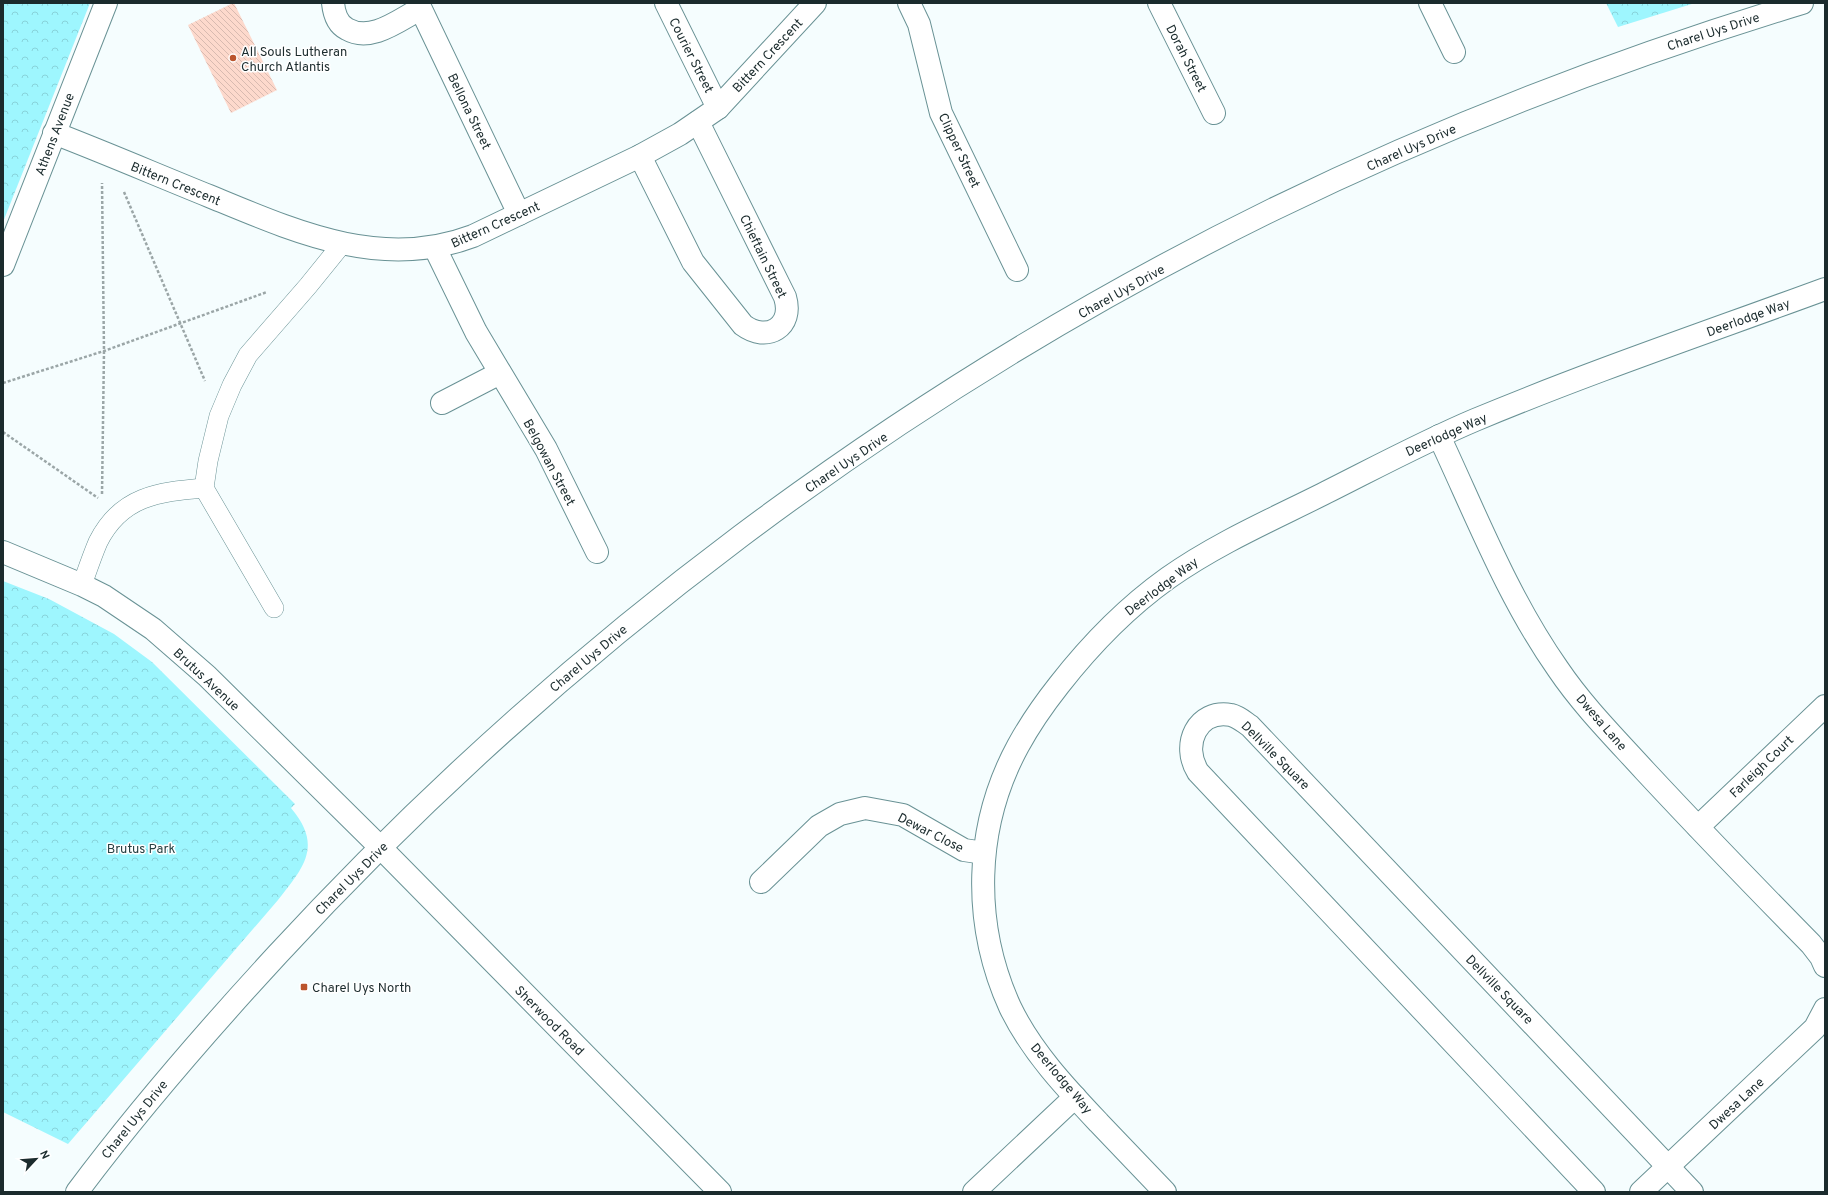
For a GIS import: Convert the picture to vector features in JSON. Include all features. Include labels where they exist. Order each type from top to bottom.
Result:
[{"type":"street","name":"Athens Avenue","points":[[3,265],[106,3]]},
{"type":"street","name":"Bellona Street","points":[[333,3],[335,16],[339,23],[345,28],[363,35],[372,34],[380,30],[419,6],[519,214]]},
{"type":"street","name":"Courier Street","points":[[666,3],[718,108]]},
{"type":"street","name":"Bittern Crescent","points":[[54,133],[257,216],[315,237],[342,244],[389,250],[435,248],[473,236],[519,214],[640,156],[698,122],[718,108],[815,3]]},
{"type":"street","name":"Clipper Street","points":[[909,3],[919,24],[941,113],[1017,270]]},
{"type":"street","name":"Dorah Street","points":[[1160,3],[1214,113]]},
{"type":"street","points":[[1430,3],[1454,52]]},
{"type":"street","name":"Charel Uys Drive","points":[[77,1192],[129,1123],[231,1006],[327,901],[433,796],[532,706],[650,607],[724,548],[819,480],[977,375],[1040,337],[1194,250],[1273,210],[1480,116],[1612,65],[1802,3]]},
{"type":"street","name":"Chieftain Street","points":[[640,156],[693,262],[738,319],[750,331],[759,334],[768,333],[777,329],[787,315],[788,306],[785,297],[698,122]]},
{"type":"street","name":"Belgowan Street","points":[[435,248],[476,332],[546,449],[597,552]]},
{"type":"street","name":"Deerlodge Way","points":[[1165,1192],[1075,1097],[1050,1069],[1029,1040],[1011,1010],[998,976],[988,942],[982,880],[989,820],[996,798],[1017,747],[1051,696],[1080,658],[1107,629],[1152,590],[1202,556],[1439,436],[1529,399],[1825,289]]},
{"type":"street","points":[[442,403],[500,373]]},
{"type":"street","name":"Dwesa Lane","points":[[1439,436],[1499,564],[1531,628],[1558,670],[1604,726],[1698,827],[1811,944],[1821,957],[1825,966]]},
{"type":"street","name":"Brutus Avenue","points":[[3,552],[82,585],[104,596],[135,616],[207,676],[380,848]]},
{"type":"street","name":"Farleigh Court","points":[[1698,827],[1825,706]]},
{"type":"street","name":"Dellville Square","points":[[1594,1192],[1198,772],[1192,763],[1190,742],[1194,733],[1209,718],[1220,715],[1231,715],[1241,719],[1250,726],[1692,1192]]},
{"type":"street","name":"Dewar Close","points":[[761,882],[819,826],[840,814],[865,808],[903,814],[964,850],[984,853]]},
{"type":"street","name":"Sherwood Road","points":[[380,848],[720,1192]]},
{"type":"street","name":"Dwesa Lane","points":[[1642,1192],[1815,1028],[1823,1016],[1825,1009]]},
{"type":"street","points":[[974,1192],[1075,1097]]},
{"type":"lane","points":[[274,608],[204,488],[213,438],[219,416],[232,385],[248,355],[342,244]]},
{"type":"lane","points":[[82,585],[98,542],[108,525],[122,511],[151,495],[166,491],[204,488]]},
{"type":"path","points":[[3,432],[101,500],[104,351],[102,179],[111,156]]},
{"type":"path","points":[[123,189],[219,416]]},
{"type":"path","points":[[3,383],[104,351],[283,286],[308,286]]},
{"type":"green space","points":[[3,3],[90,3],[3,222]]},
{"type":"green space","points":[[1606,3],[1695,3],[1618,27]]},
{"type":"green space","name":"Brutus Park","points":[[3,581],[49,599],[114,634],[152,662],[295,804],[291,808],[301,822],[306,834],[308,845],[306,856],[296,877],[278,900],[68,1144],[3,1112]]},
{"type":"building","name":"All Souls Lutheran Church Atlantis","points":[[233,3],[277,90],[231,113],[188,25]]},
{"type":"place","name":"All Souls Lutheran Church Atlantis","points":[[233,58]]},
{"type":"place","name":"Charel Uys North","points":[[304,987]]}]
